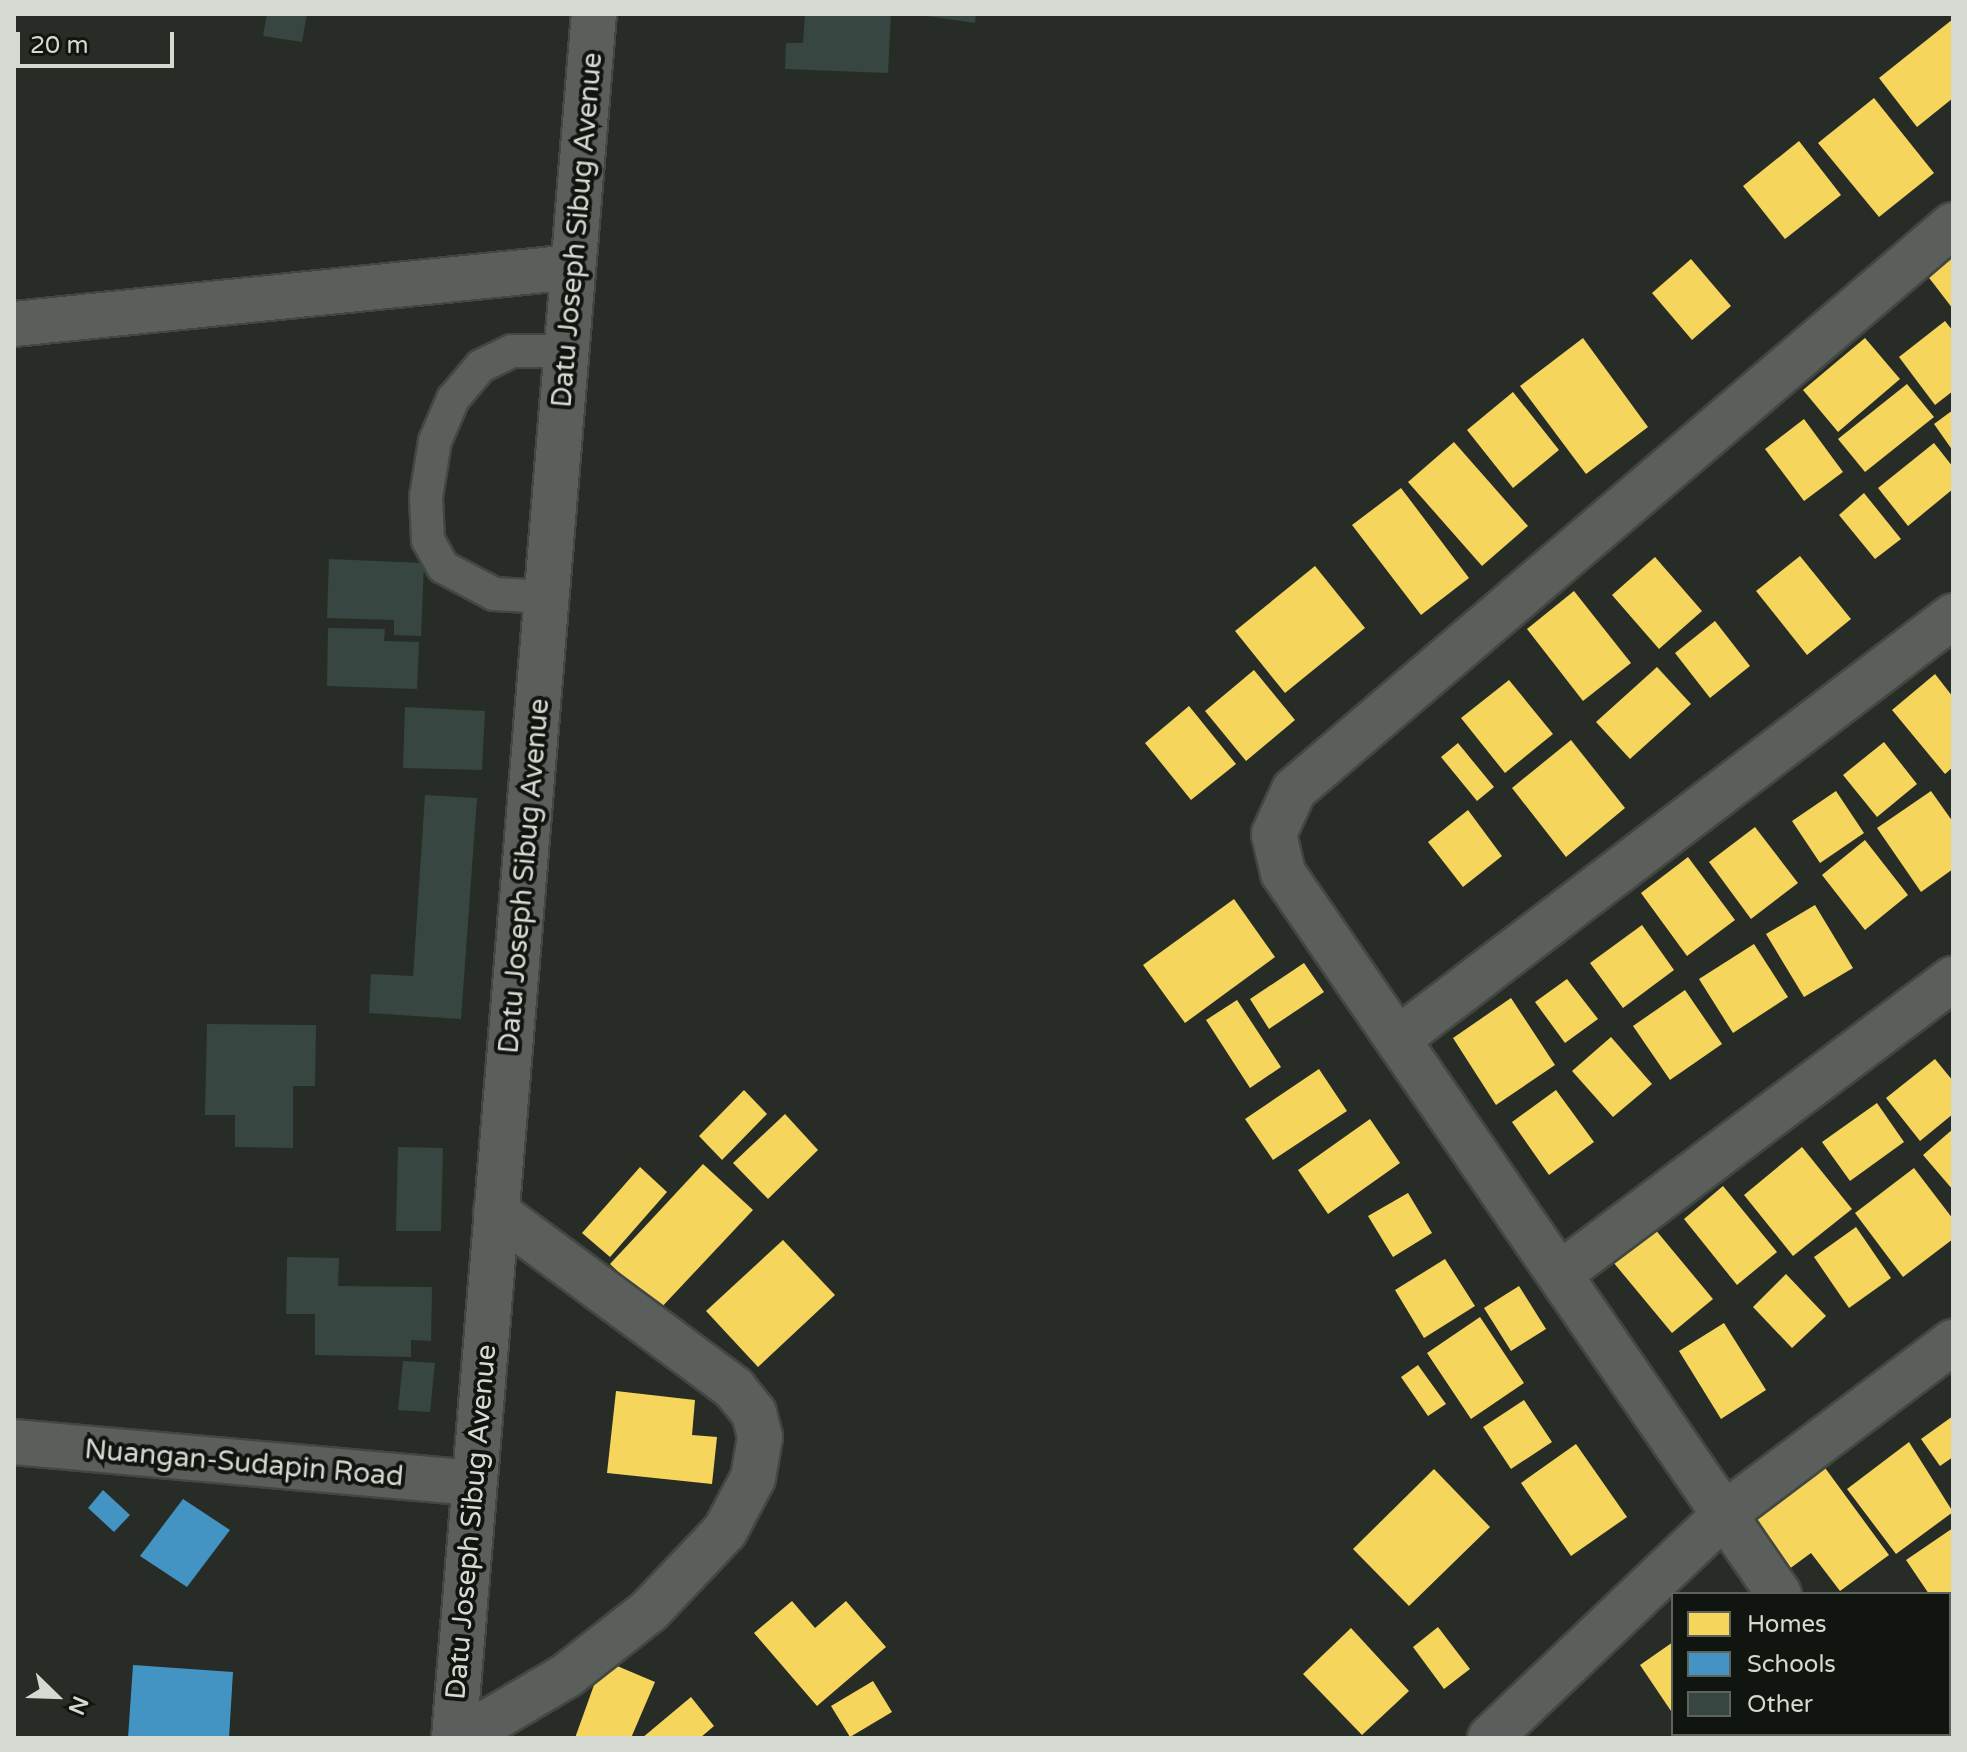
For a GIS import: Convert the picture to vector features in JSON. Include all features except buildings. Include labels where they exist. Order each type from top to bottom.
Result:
[{"type":"street","name":"Datu Joseph Sibug Avenue","points":[[454,1738],[594,14]]},
{"type":"street","points":[[1778,1592],[1727,1512],[1283,873],[1274,834],[1294,790],[1953,225]]},
{"type":"street","points":[[14,324],[573,267]]},
{"type":"street","points":[[1398,1039],[1953,616]]},
{"type":"street","points":[[1561,1273],[1953,979]]},
{"type":"street","points":[[461,1738],[566,1676],[649,1611],[725,1531],[753,1478],[760,1437],[754,1413],[734,1388],[496,1212]]},
{"type":"street","points":[[1490,1738],[1727,1512],[1953,1342]]},
{"type":"street","name":"Nuangan-Sudapin Road","points":[[14,1442],[474,1483]]},
{"type":"lane","points":[[547,597],[494,594],[443,567],[428,540],[426,497],[435,441],[453,399],[481,366],[512,351],[566,351]]}]
